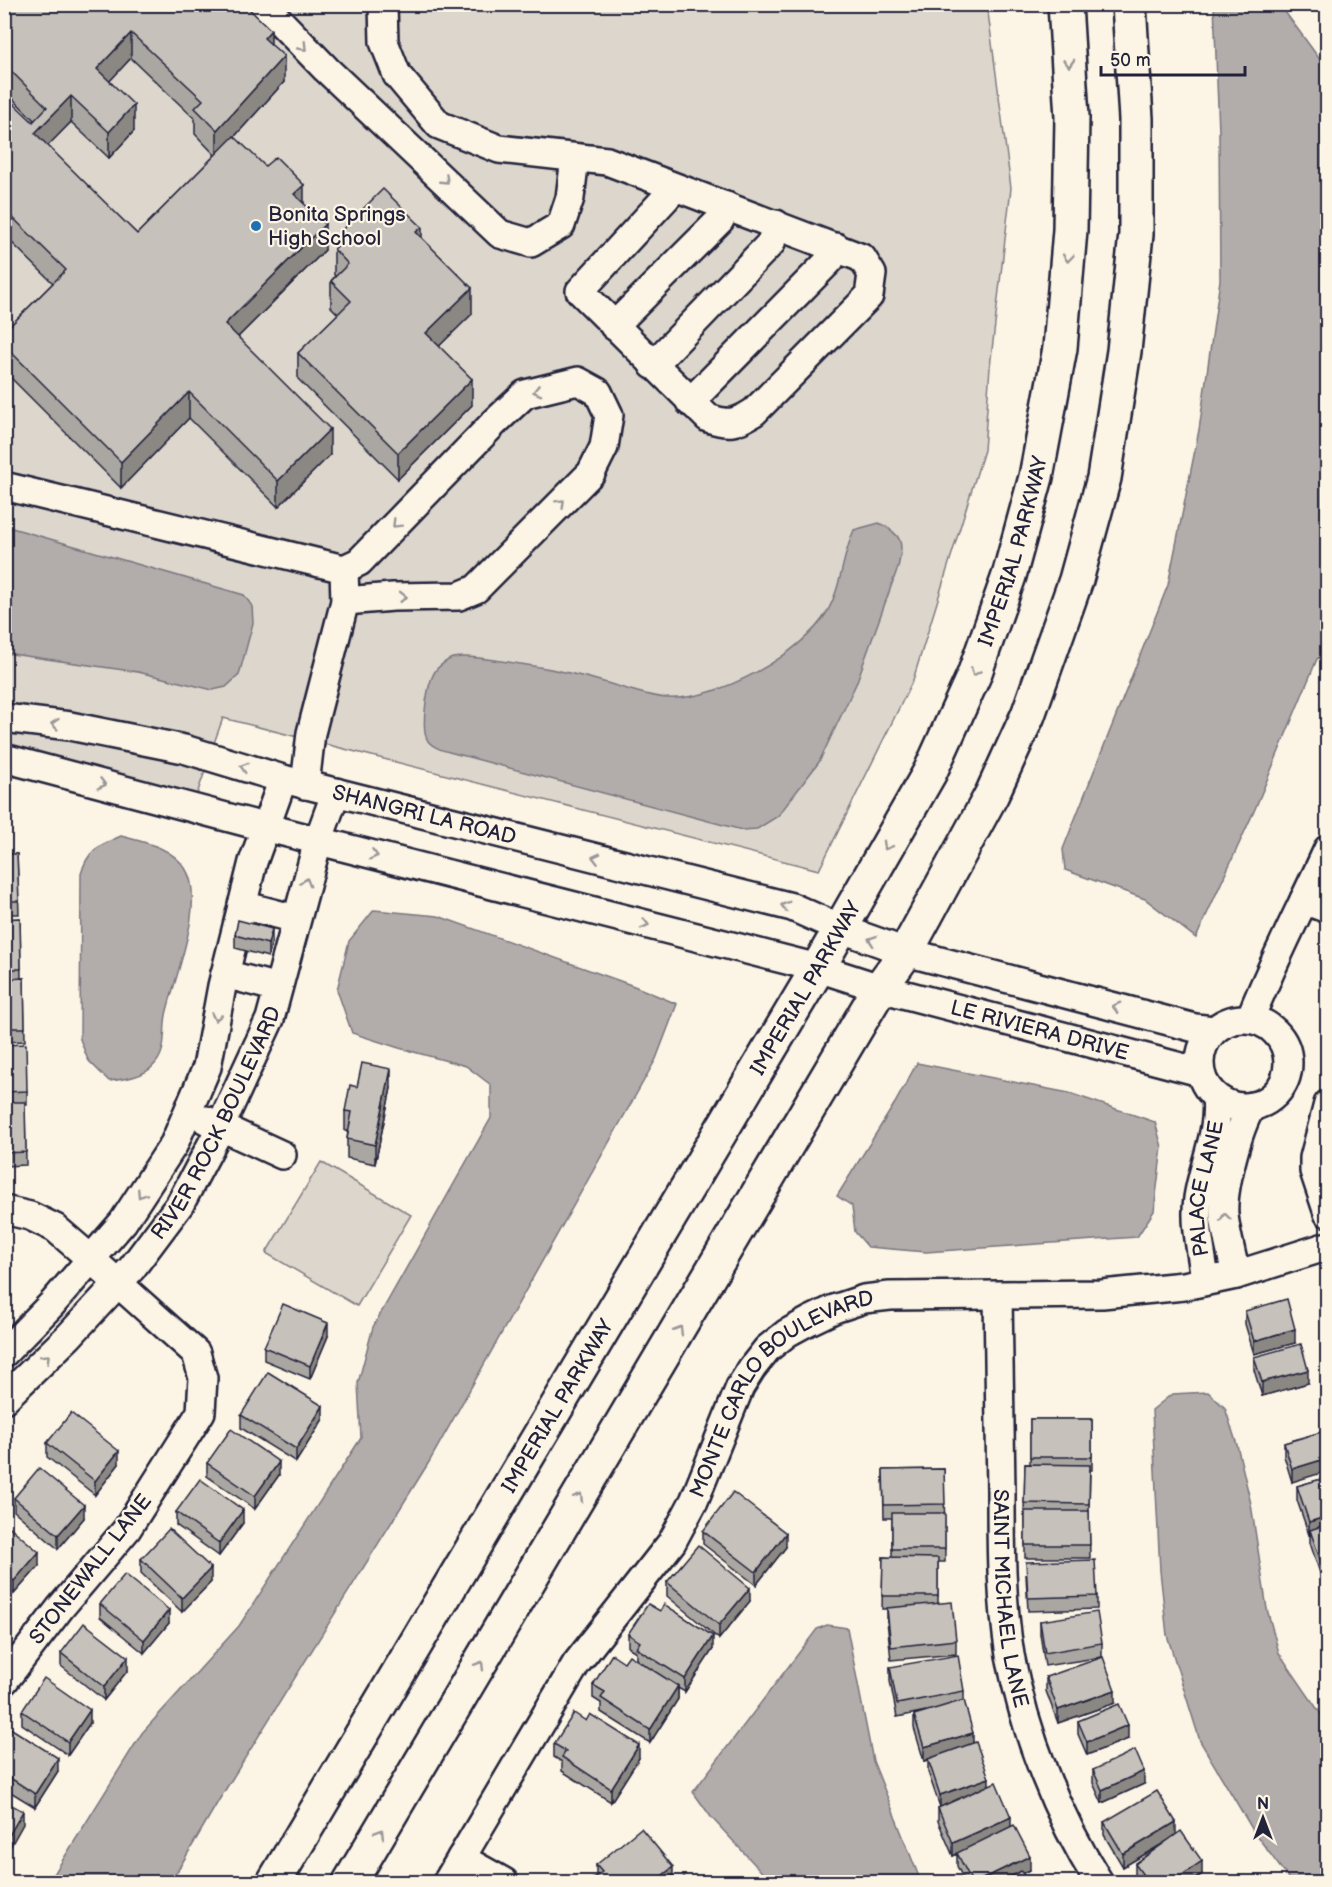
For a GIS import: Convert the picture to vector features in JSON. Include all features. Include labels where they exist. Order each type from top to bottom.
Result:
[{"type":"main road","name":"IMPERIAL PARKWAY","points":[[274,1882],[818,968],[930,772],[974,675],[1009,576],[1036,477],[1060,348],[1070,230],[1072,117],[1065,4]]},
{"type":"main road","points":[[350,1882],[880,988],[906,952],[992,794],[1028,715],[1076,580],[1104,478],[1124,351],[1136,234],[1136,119],[1129,4]]},
{"type":"street","points":[[263,4],[326,69],[500,234],[531,243],[561,225],[570,198],[575,158]]},
{"type":"street","points":[[383,4],[384,42],[397,75],[439,125],[499,149],[607,161],[862,258],[872,274],[869,296],[754,412],[738,422],[723,423],[708,418],[580,291],[675,188]]},
{"type":"street","points":[[615,326],[720,220],[726,206]]},
{"type":"street","points":[[653,365],[771,243],[776,225]]},
{"type":"street","points":[[690,402],[830,260],[836,247]]},
{"type":"street","points":[[4,486],[344,569],[359,562],[525,394],[578,381],[598,392],[609,415],[604,447],[591,473],[476,588],[459,596],[393,597],[345,601]]},
{"type":"street","name":"RIVER ROCK BOULEVARD","points":[[4,1353],[52,1304],[123,1222],[174,1143],[189,1112],[207,1067],[225,974],[264,827],[294,782],[311,733],[345,601],[344,569]]},
{"type":"street","name":"SHANGRI LA ROAD","points":[[4,718],[70,726],[184,749],[294,782],[792,907],[839,928],[906,952]]},
{"type":"street","points":[[4,758],[318,841],[818,968]]},
{"type":"street","name":"RIVER ROCK BOULEVARD","points":[[4,1399],[69,1336],[132,1269],[180,1204],[221,1126],[270,1019],[318,841],[336,792]]},
{"type":"street","points":[[1214,1030],[1204,1042],[1200,1057],[1203,1082],[1216,1098],[1227,1104],[1239,1107],[1265,1102],[1280,1088],[1288,1069],[1288,1055],[1283,1042],[1274,1031],[1263,1023],[1250,1019],[1276,954],[1316,905],[1328,849]]},
{"type":"street","points":[[242,905],[296,919]]},
{"type":"street","name":"LE RIVIERA DRIVE","points":[[906,952],[1195,1028],[1214,1030],[1231,1021],[1250,1019]]},
{"type":"street","name":"LE RIVIERA DRIVE","points":[[818,968],[880,988],[1200,1072]]},
{"type":"street","points":[[225,974],[278,988]]},
{"type":"street","points":[[1145,1056],[1155,1018]]},
{"type":"street","name":"PALACE LANE","points":[[1204,1280],[1196,1214],[1200,1184],[1216,1120],[1216,1098]]},
{"type":"street","points":[[1328,1104],[1314,1158],[1314,1171],[1328,1213]]},
{"type":"street","name":"PALACE LANE","points":[[1236,1275],[1224,1217],[1224,1203],[1239,1137],[1245,1117],[1252,1106]]},
{"type":"street","points":[[189,1112],[282,1155]]},
{"type":"street","name":"STONEWALL LANE","points":[[4,1209],[30,1216],[55,1228],[91,1258],[196,1353],[203,1378],[201,1412],[128,1529],[61,1607],[4,1681]]},
{"type":"street","name":"MONTE CARLO BOULEVARD","points":[[447,1882],[576,1664],[672,1542],[694,1501],[740,1387],[767,1349],[787,1333],[834,1309],[864,1299],[890,1296],[1102,1294],[1184,1286],[1236,1275],[1328,1246]]},
{"type":"street","name":"SAINT MICHAEL LANE","points":[[998,1296],[1002,1592],[1011,1656],[1029,1729],[1050,1788],[1086,1861],[1099,1882]]},
{"type":"street","points":[[462,1858],[504,1882]]},
{"type":"shaded area","points":[[5,5],[987,5],[1011,188],[990,367],[984,450],[913,680],[819,870],[223,718],[213,746],[5,707]]},
{"type":"shaded area","points":[[1214,5],[1280,5],[1327,69],[1328,653],[1317,659],[1255,809],[1196,938],[1145,899],[1065,870],[1063,849],[1168,585],[1199,430],[1220,280],[1219,132]]},
{"type":"shaded area","points":[[879,523],[897,536],[900,540],[901,552],[898,567],[856,684],[819,762],[778,816],[757,829],[742,830],[448,752],[435,747],[428,741],[425,716],[430,684],[436,670],[442,664],[457,657],[547,668],[668,698],[688,697],[710,692],[757,672],[799,644],[815,628],[832,602],[854,530]]},
{"type":"shaded area","points":[[5,526],[244,595],[252,606],[253,623],[239,675],[226,687],[213,690],[138,672],[5,653]]},
{"type":"shaded area","points":[[4,730],[68,737],[206,768],[196,797],[5,747]]},
{"type":"shaded area","points":[[121,836],[156,846],[179,861],[191,882],[192,900],[187,940],[166,1015],[163,1047],[159,1059],[140,1075],[109,1081],[88,1060],[80,1039],[81,874],[87,859],[95,849]]},
{"type":"shaded area","points":[[374,910],[438,916],[634,986],[677,1004],[656,1059],[429,1462],[219,1800],[171,1882],[49,1882],[142,1733],[239,1626],[361,1438],[358,1383],[373,1327],[491,1118],[491,1085],[466,1066],[352,1033],[337,990],[349,941]]},
{"type":"shaded area","points":[[917,1063],[1069,1093],[1155,1122],[1162,1147],[1154,1211],[1137,1237],[926,1252],[868,1247],[855,1232],[852,1206],[837,1196]]},
{"type":"shaded area","points":[[321,1162],[411,1215],[357,1306],[266,1253]]},
{"type":"shaded area","points":[[1208,1392],[1225,1408],[1237,1445],[1251,1504],[1267,1609],[1279,1653],[1327,1723],[1327,1882],[1291,1882],[1254,1832],[1200,1741],[1167,1635],[1160,1571],[1152,1410],[1172,1394]]},
{"type":"shaded area","points":[[827,1625],[847,1628],[873,1761],[921,1882],[771,1882],[711,1817],[693,1792],[817,1629]]},
{"type":"building","points":[[4,4],[244,4],[271,30],[264,38],[284,56],[217,130],[195,108],[203,100],[131,33],[97,69],[134,105],[109,132],[71,96],[35,133],[137,234],[234,136],[265,166],[276,157],[304,185],[294,194],[325,224],[225,324],[330,429],[278,481],[189,392],[121,462],[4,345],[4,332],[66,270],[4,209],[4,106],[10,100],[33,122],[47,107],[4,64]]},
{"type":"building","points":[[383,189],[422,227],[416,232],[472,288],[426,333],[472,379],[398,453],[298,353],[351,301],[331,281],[348,264],[334,249],[342,242],[336,236]]},
{"type":"building","points":[[4,854],[17,854],[19,901],[4,901]]},
{"type":"building","points":[[20,918],[21,969],[4,969],[4,919]]},
{"type":"building","points":[[238,920],[272,929],[268,944],[235,935]]},
{"type":"building","points":[[24,978],[25,1028],[4,1028],[4,979]]},
{"type":"building","points":[[26,1044],[27,1091],[4,1092],[4,1045]]},
{"type":"building","points":[[362,1063],[391,1069],[375,1145],[347,1139],[352,1112],[345,1111],[350,1085],[357,1087]]},
{"type":"building","points":[[4,1102],[25,1102],[26,1152],[4,1153]]},
{"type":"building","points":[[1287,1299],[1295,1329],[1254,1341],[1245,1311]]},
{"type":"building","points":[[283,1304],[328,1323],[310,1366],[264,1347]]},
{"type":"building","points":[[1301,1344],[1308,1370],[1262,1382],[1254,1357]]},
{"type":"building","points":[[268,1372],[323,1406],[296,1449],[241,1415]]},
{"type":"building","points":[[71,1413],[119,1451],[95,1481],[47,1443]]},
{"type":"building","points":[[1030,1419],[1092,1419],[1092,1457],[1030,1457]]},
{"type":"building","points":[[231,1429],[279,1462],[255,1496],[207,1463]]},
{"type":"building","points":[[1328,1430],[1328,1458],[1292,1469],[1284,1443]]},
{"type":"building","points":[[1025,1464],[1090,1465],[1089,1504],[1024,1503]]},
{"type":"building","points":[[39,1468],[84,1505],[58,1535],[14,1498]]},
{"type":"building","points":[[944,1469],[945,1504],[884,1505],[883,1470]]},
{"type":"building","points":[[1328,1477],[1328,1516],[1309,1522],[1297,1486]]},
{"type":"building","points":[[200,1479],[243,1510],[219,1543],[176,1512]]},
{"type":"building","points":[[733,1492],[786,1533],[756,1572],[703,1531]]},
{"type":"building","points":[[1025,1511],[1089,1511],[1090,1545],[1025,1545]]},
{"type":"building","points":[[892,1513],[945,1513],[945,1549],[892,1549]]},
{"type":"building","points":[[4,1522],[39,1552],[14,1581],[4,1572]]},
{"type":"building","points":[[1328,1524],[1328,1564],[1322,1565],[1310,1530]]},
{"type":"building","points":[[169,1529],[211,1568],[182,1598],[141,1559]]},
{"type":"building","points":[[698,1545],[750,1588],[719,1625],[667,1582]]},
{"type":"building","points":[[883,1557],[938,1558],[938,1596],[882,1596]]},
{"type":"building","points":[[1095,1560],[1097,1596],[1028,1598],[1026,1562]]},
{"type":"building","points":[[1328,1572],[1328,1592],[1322,1573]]},
{"type":"building","points":[[125,1574],[169,1610],[144,1640],[100,1604]]},
{"type":"building","points":[[952,1602],[956,1640],[891,1647],[887,1608]]},
{"type":"building","points":[[648,1604],[660,1611],[664,1604],[713,1636],[685,1679],[636,1648],[640,1642],[628,1634]]},
{"type":"building","points":[[1097,1612],[1102,1643],[1045,1653],[1040,1621]]},
{"type":"building","points":[[84,1623],[128,1657],[104,1687],[61,1653]]},
{"type":"building","points":[[612,1654],[624,1662],[629,1655],[678,1686],[650,1730],[601,1698],[605,1692],[593,1685]]},
{"type":"building","points":[[958,1655],[964,1691],[897,1704],[890,1667]]},
{"type":"building","points":[[1103,1657],[1115,1690],[1058,1710],[1046,1677]]},
{"type":"building","points":[[44,1678],[90,1710],[68,1742],[22,1711]]},
{"type":"building","points":[[964,1700],[973,1733],[924,1747],[914,1715]]},
{"type":"building","points":[[1119,1704],[1128,1725],[1087,1742],[1078,1721]]},
{"type":"building","points":[[574,1713],[586,1721],[590,1714],[639,1745],[611,1789],[562,1757],[566,1751],[554,1744]]},
{"type":"building","points":[[7,1726],[58,1758],[35,1794],[4,1774],[4,1729]]},
{"type":"building","points":[[976,1742],[989,1778],[940,1795],[928,1759]]},
{"type":"building","points":[[1135,1750],[1144,1771],[1102,1790],[1093,1770]]},
{"type":"building","points":[[996,1782],[1011,1817],[953,1843],[938,1808]]},
{"type":"building","points":[[1157,1791],[1176,1822],[1123,1854],[1104,1822]]},
{"type":"building","points":[[4,1801],[23,1811],[4,1844]]},
{"type":"building","points":[[1014,1825],[1030,1856],[972,1882],[957,1853]]},
{"type":"building","points":[[641,1828],[673,1867],[654,1882],[591,1882],[602,1872],[596,1865]]},
{"type":"building","points":[[1181,1831],[1202,1861],[1172,1882],[1148,1882],[1135,1864]]},
{"type":"building","points":[[1021,1871],[1028,1882],[1001,1882]]},
{"type":"building","points":[[684,1877],[689,1882],[678,1882]]},
{"type":"place","name":"Bonita Springs High School","points":[[256,226]]}]
